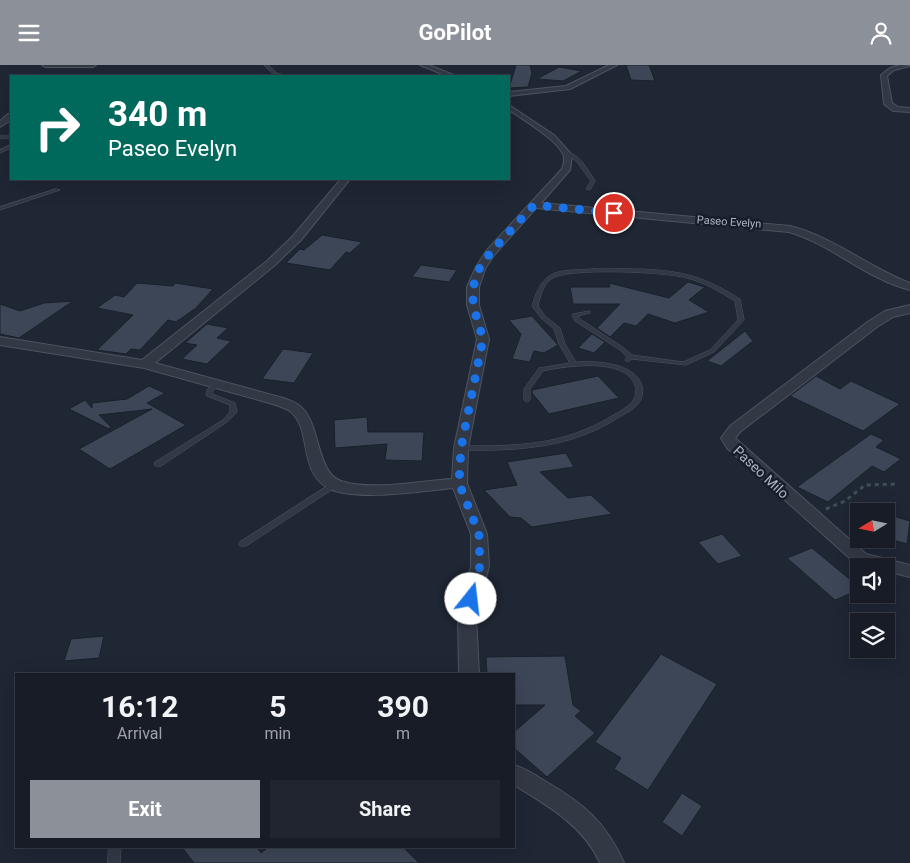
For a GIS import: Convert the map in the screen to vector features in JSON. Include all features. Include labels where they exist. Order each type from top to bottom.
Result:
[{"type":"street","points":[[44,67],[93,65]]},
{"type":"street","points":[[426,66],[440,65]]},
{"type":"street","points":[[510,94],[568,88],[614,65]]},
{"type":"street","points":[[908,65],[892,69],[884,75],[888,105],[896,109],[910,110]]},
{"type":"street","points":[[426,66],[450,75]]},
{"type":"street","points":[[469,673],[466,616],[480,566],[479,534],[459,483],[461,448],[483,339],[473,305],[473,287],[480,267],[491,252],[566,170],[569,163],[568,153],[538,127],[510,108]]},
{"type":"street","points":[[0,125],[10,117]]},
{"type":"street","points":[[145,364],[271,263],[297,238],[345,180]]},
{"type":"street","name":"Paseo Evelyn","points":[[534,205],[790,229],[821,239],[871,271],[910,287]]},
{"type":"street","name":"Paseo Milo","points":[[910,309],[889,314],[873,324],[735,429],[728,438],[732,445],[809,516],[860,558],[910,571]]},
{"type":"street","points":[[0,341],[145,364],[278,401],[295,408],[304,420],[321,475],[335,485],[366,489],[459,483]]},
{"type":"street","points":[[515,774],[570,808],[607,848],[612,863]]},
{"type":"lane","points":[[266,65],[282,75]]},
{"type":"lane","points":[[568,153],[580,161],[593,181],[588,189]]},
{"type":"lane","points":[[0,209],[58,190]]},
{"type":"lane","points":[[574,365],[562,344],[557,328],[543,317],[535,306],[540,289],[551,276],[568,272],[589,271],[682,275],[710,284],[738,300],[741,320],[712,351],[684,364],[630,357],[622,349],[577,320],[575,315],[588,312]]},
{"type":"lane","points":[[622,367],[630,357]]},
{"type":"lane","points":[[461,448],[515,448],[561,443],[611,421],[636,402],[640,391],[636,377],[622,367],[574,365],[540,369],[527,389],[527,400]]},
{"type":"lane","points":[[158,464],[225,421],[234,412],[233,405],[209,395],[209,391],[217,384]]},
{"type":"lane","points":[[244,544],[335,485]]},
{"type":"lane","points":[[114,863],[115,848]]},
{"type":"path","points":[[809,516],[845,501],[865,485],[896,484]]},
{"type":"building","points":[[516,65],[530,65],[532,73],[528,87],[510,88]]},
{"type":"building","points":[[626,65],[649,65],[655,81],[631,80]]},
{"type":"building","points":[[559,67],[582,71],[563,81],[537,79]]},
{"type":"building","points":[[322,235],[362,242],[350,253],[346,252],[330,270],[286,263],[300,249],[304,250]]},
{"type":"building","points":[[421,265],[457,270],[449,282],[412,277]]},
{"type":"building","points":[[688,282],[705,287],[689,300],[709,312],[675,323],[648,314],[636,326],[624,323],[610,337],[597,328],[620,304],[573,304],[570,287],[610,287],[609,283],[669,298]]},
{"type":"building","points":[[137,283],[173,286],[175,283],[213,289],[196,308],[176,322],[168,320],[140,350],[131,349],[126,354],[97,350],[133,315],[97,308],[115,295],[124,297]]},
{"type":"building","points":[[73,301],[19,338],[0,334],[0,304],[20,311],[44,303]]},
{"type":"building","points":[[532,316],[558,345],[544,353],[534,351],[530,362],[512,359],[521,334],[509,320]]},
{"type":"building","points":[[207,324],[228,328],[217,338],[231,341],[207,364],[182,359],[197,345],[185,343]]},
{"type":"building","points":[[745,331],[753,341],[721,366],[707,361]]},
{"type":"building","points":[[592,334],[605,342],[594,353],[578,348]]},
{"type":"building","points":[[283,349],[313,353],[294,383],[262,379]]},
{"type":"building","points":[[598,376],[619,398],[549,414],[532,393],[532,390]]},
{"type":"building","points":[[816,376],[840,389],[851,381],[900,404],[863,431],[790,396]]},
{"type":"building","points":[[149,386],[165,393],[147,403],[186,425],[110,469],[79,449],[152,409],[99,415],[111,427],[109,429],[69,409],[85,400],[92,408],[92,403],[127,399]]},
{"type":"building","points":[[367,417],[368,432],[424,432],[422,461],[385,460],[387,444],[335,448],[334,420]]},
{"type":"building","points":[[871,434],[884,440],[876,447],[901,459],[884,472],[872,466],[828,502],[797,487]]},
{"type":"building","points":[[566,453],[574,467],[540,472],[568,498],[591,495],[612,514],[532,527],[521,518],[510,517],[484,490],[517,485],[507,462]]},
{"type":"building","points":[[895,517],[910,521],[907,544],[895,541]]},
{"type":"building","points":[[722,534],[742,556],[718,564],[698,542]]},
{"type":"building","points":[[812,548],[850,580],[850,594],[835,600],[787,558]]},
{"type":"building","points":[[104,636],[99,658],[64,661],[71,639]]},
{"type":"building","points":[[661,654],[717,684],[648,790],[614,769],[621,758],[595,742]]},
{"type":"building","points":[[565,656],[573,705],[581,711],[575,716],[595,733],[547,777],[515,749],[515,731],[545,705],[515,705],[515,673],[487,673],[486,657]]},
{"type":"building","points":[[682,793],[702,806],[682,836],[662,822]]},
{"type":"building","points":[[183,848],[257,848],[261,853],[267,848],[404,848],[419,863],[194,863]]},
{"type":"route","points":[[471,599],[480,566],[479,534],[462,495],[459,483],[461,448],[483,339],[473,305],[473,287],[480,267],[491,252],[534,205],[614,213]]}]
